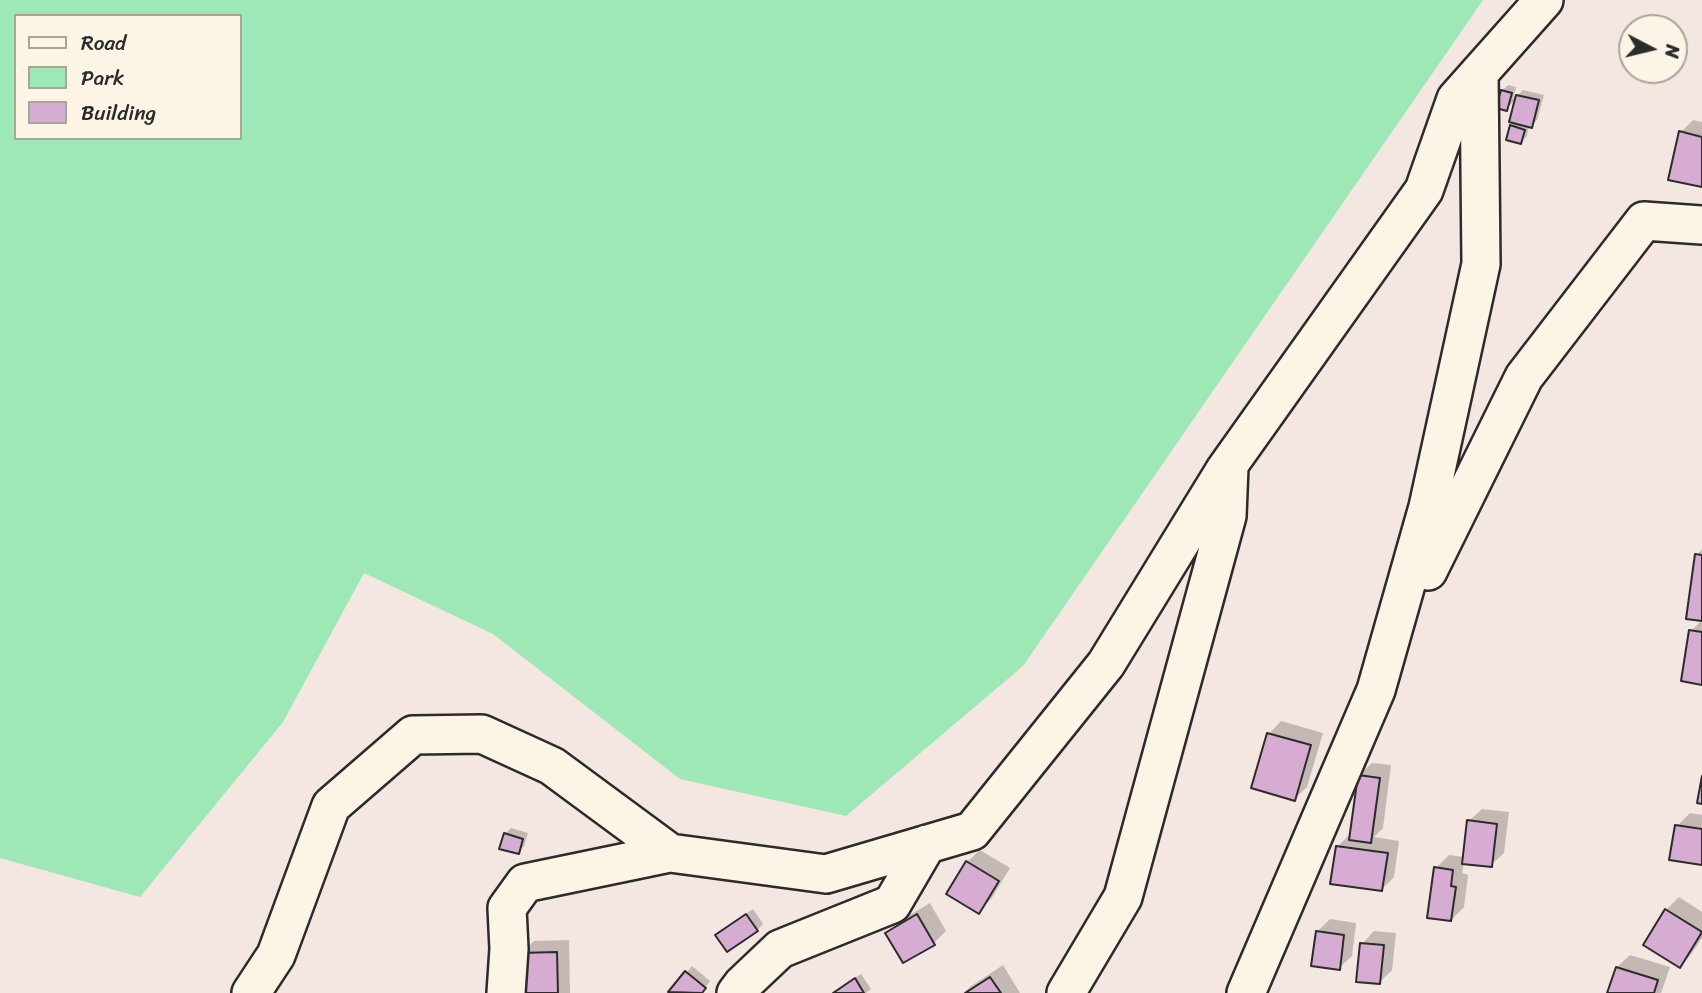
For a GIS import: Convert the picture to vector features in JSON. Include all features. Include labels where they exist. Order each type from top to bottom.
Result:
[{"type":"street","points":[[506,993],[509,949],[507,908],[525,883],[670,853],[826,874],[972,831],[1106,664],[1229,464],[1424,190],[1456,99],[1544,0]]},
{"type":"street","points":[[1245,993],[1376,690],[1428,507],[1481,264],[1479,73]]},
{"type":"street","points":[[1386,656],[1524,377],[1644,221],[1702,225]]},
{"type":"street","points":[[1066,993],[1122,897],[1227,516],[1229,464]]},
{"type":"street","points":[[251,993],[276,955],[331,806],[413,735],[482,734],[552,766],[670,853]]},
{"type":"street","points":[[736,993],[780,949],[892,904],[927,844]]},
{"type":"green space","points":[[0,0],[1483,0],[1023,666],[846,816],[680,779],[493,634],[364,573],[283,722],[140,897],[0,858]]},
{"type":"building","points":[[1501,90],[1512,93],[1507,111],[1496,108]]},
{"type":"building","points":[[1516,95],[1539,100],[1532,128],[1509,122]]},
{"type":"building","points":[[1510,125],[1525,130],[1521,144],[1506,140]]},
{"type":"building","points":[[1679,131],[1702,137],[1702,187],[1668,180]]},
{"type":"building","points":[[1695,554],[1702,555],[1702,621],[1686,619]]},
{"type":"building","points":[[1689,630],[1702,632],[1702,685],[1681,681]]},
{"type":"building","points":[[1267,733],[1311,745],[1295,801],[1251,788]]},
{"type":"building","points":[[1358,775],[1380,778],[1371,843],[1349,840]]},
{"type":"building","points":[[1702,776],[1702,804],[1697,803]]},
{"type":"building","points":[[1467,820],[1497,824],[1492,867],[1462,864]]},
{"type":"building","points":[[1675,825],[1702,829],[1702,865],[1669,860]]},
{"type":"building","points":[[504,833],[523,839],[519,854],[499,849]]},
{"type":"building","points":[[1336,846],[1388,853],[1382,891],[1330,884]]},
{"type":"building","points":[[966,861],[999,881],[979,914],[946,894]]},
{"type":"building","points":[[1434,867],[1453,870],[1451,886],[1456,887],[1451,921],[1427,918]]},
{"type":"building","points":[[1665,909],[1702,932],[1680,968],[1643,945]]},
{"type":"building","points":[[746,914],[758,931],[727,952],[715,935]]},
{"type":"building","points":[[917,914],[935,945],[903,963],[885,933]]},
{"type":"building","points":[[1316,931],[1344,935],[1340,970],[1311,966]]},
{"type":"building","points":[[1360,943],[1384,945],[1380,984],[1356,982]]},
{"type":"building","points":[[557,952],[558,993],[521,993],[520,953]]},
{"type":"building","points":[[1616,967],[1658,980],[1654,993],[1607,993]]},
{"type":"building","points":[[685,971],[706,988],[702,993],[668,992]]},
{"type":"building","points":[[990,977],[1001,993],[965,993]]},
{"type":"building","points":[[855,978],[864,993],[833,993]]}]
